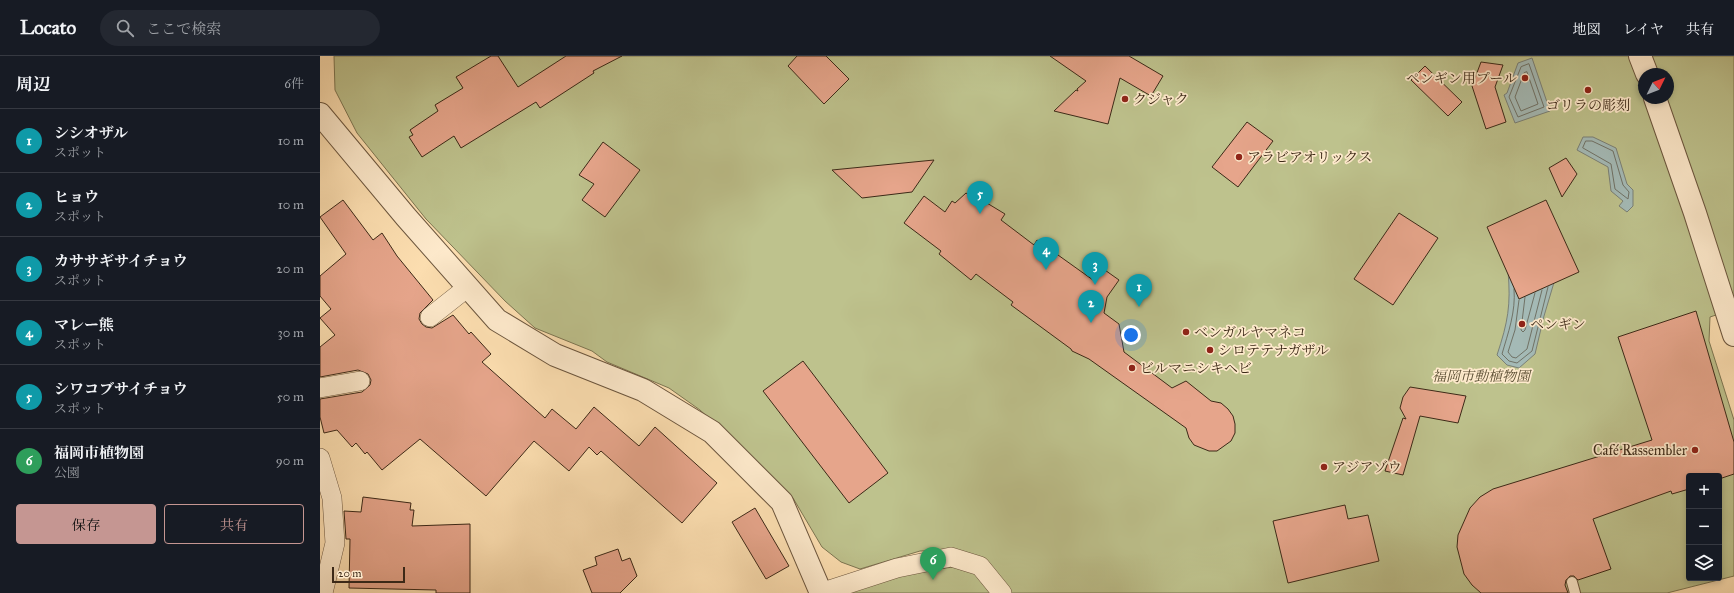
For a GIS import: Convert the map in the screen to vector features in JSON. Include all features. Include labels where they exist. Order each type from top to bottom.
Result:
[{"type":"street","points":[[1640,56],[1645,68]]},
{"type":"street","points":[[1657,104],[1695,213],[1734,336]]},
{"type":"street","points":[[320,114],[406,217],[497,320],[555,355],[643,390],[712,432],[782,502],[821,593],[897,568],[951,558],[980,566],[1002,593]]},
{"type":"street","points":[[430,316],[468,287]]},
{"type":"street","points":[[320,388],[360,381]]},
{"type":"street","points":[[320,458],[332,498],[335,543],[324,593]]},
{"type":"lane","points":[[1572,582],[1575,593]]},
{"type":"green space","name":"福岡市動植物園","points":[[334,56],[1734,56],[1734,309],[1710,317],[1709,341],[1734,420],[1734,576],[1722,579],[1722,473],[1686,473],[1686,581],[1714,581],[1667,593],[1009,593],[954,550],[920,551],[860,569],[841,562],[822,547],[793,498],[767,471],[700,410],[669,388],[607,362],[592,351],[535,328],[505,301],[426,219],[357,133],[335,90]]},
{"type":"green space","points":[[966,566],[979,576],[992,593],[846,593],[905,575],[935,569]]},
{"type":"water","name":"ペンギン用プール","points":[[1532,58],[1550,111],[1515,123],[1504,95],[1507,93],[1518,63]]},
{"type":"water","points":[[1583,137],[1593,137],[1616,148],[1627,184],[1633,190],[1633,206],[1627,212],[1619,206],[1623,201],[1611,191],[1608,167],[1577,150]]},
{"type":"water","points":[[1558,269],[1544,316],[1535,354],[1519,368],[1507,365],[1497,355],[1508,313],[1508,271]]},
{"type":"building","points":[[491,56],[498,56],[518,87],[566,56],[622,56],[593,71],[594,73],[540,108],[536,102],[461,148],[454,136],[422,157],[409,137],[413,135],[410,130],[438,111],[435,105],[463,88],[456,77]]},
{"type":"building","points":[[797,56],[826,56],[849,79],[824,104],[788,66]]},
{"type":"building","points":[[1050,56],[1129,56],[1163,76],[1151,96],[1120,78],[1108,124],[1054,111],[1076,90],[1078,91],[1077,89],[1086,81]]},
{"type":"building","points":[[1481,62],[1503,65],[1495,87],[1506,122],[1486,129],[1472,86]]},
{"type":"building","points":[[1425,66],[1462,102],[1448,116],[1411,80]]},
{"type":"building","points":[[1247,122],[1273,141],[1238,187],[1212,167]]},
{"type":"building","points":[[603,142],[640,170],[605,217],[582,200],[594,184],[579,175]]},
{"type":"building","points":[[1566,158],[1577,174],[1562,197],[1549,168]]},
{"type":"building","points":[[934,160],[912,192],[862,198],[832,170]]},
{"type":"building","points":[[966,193],[975,199],[977,197],[1005,214],[1001,220],[1034,245],[1037,240],[1093,280],[1102,268],[1119,280],[1107,297],[1104,313],[1119,324],[1124,352],[1172,388],[1186,381],[1211,401],[1221,403],[1233,416],[1235,433],[1231,441],[1217,451],[1209,451],[1194,445],[1189,438],[1186,428],[1089,359],[1072,351],[1011,305],[1013,302],[976,274],[971,280],[939,254],[941,251],[904,223],[924,196],[945,212],[952,201],[955,203]]},
{"type":"building","points":[[343,200],[373,240],[382,233],[397,256],[433,300],[420,313],[419,319],[422,324],[426,327],[432,328],[453,315],[469,334],[471,332],[491,354],[482,362],[545,418],[552,409],[576,429],[594,407],[639,446],[655,427],[717,483],[682,523],[601,451],[597,455],[589,447],[569,471],[534,441],[486,496],[420,439],[382,470],[367,452],[365,454],[356,443],[352,447],[337,430],[324,433],[320,417],[320,399],[362,392],[370,385],[371,380],[368,374],[358,370],[320,377],[320,347],[335,335],[320,318],[331,309],[320,296],[320,276],[346,254],[320,217]]},
{"type":"building","points":[[1546,200],[1579,272],[1519,299],[1487,227]]},
{"type":"building","points":[[1399,213],[1438,238],[1393,305],[1354,279]]},
{"type":"building","points":[[1696,311],[1734,442],[1734,474],[1722,478],[1722,473],[1686,473],[1686,490],[1672,494],[1671,491],[1593,519],[1611,569],[1578,580],[1574,576],[1570,576],[1566,580],[1565,585],[1568,593],[1481,593],[1472,585],[1464,574],[1457,547],[1458,535],[1470,508],[1480,497],[1493,489],[1652,440],[1618,337]]},
{"type":"building","points":[[803,361],[888,473],[849,503],[763,391]]},
{"type":"building","points":[[1410,387],[1466,396],[1458,423],[1420,416],[1403,475],[1385,471],[1403,418],[1406,419],[1400,408],[1403,397]]},
{"type":"building","points":[[363,497],[411,503],[410,510],[414,510],[412,526],[470,524],[470,593],[436,593],[436,590],[349,588],[350,539],[346,539],[344,511],[361,512]]},
{"type":"building","points":[[1345,505],[1348,519],[1368,515],[1379,561],[1288,583],[1273,521]]},
{"type":"building","points":[[755,508],[789,566],[766,579],[732,522]]},
{"type":"building","points":[[618,549],[622,561],[630,558],[637,576],[620,593],[592,593],[583,570],[597,565],[595,557]]},
{"type":"place","name":"ペンギン用プール","points":[[1525,78]]},
{"type":"place","name":"ゴリラの彫刻","points":[[1588,90]]},
{"type":"place","name":"クジャク","points":[[1125,99]]},
{"type":"place","name":"アラビアオリックス","points":[[1239,157]]},
{"type":"place","name":"シワコブサイチョウ","points":[[980,214]]},
{"type":"place","name":"マレー熊","points":[[1046,270]]},
{"type":"place","name":"カササギサイチョウ","points":[[1095,285]]},
{"type":"place","name":"シシオザル","points":[[1139,307]]},
{"type":"place","name":"ヒョウ","points":[[1091,323]]},
{"type":"place","name":"ペンギン","points":[[1522,324]]},
{"type":"place","name":"ベンガルヤマネコ","points":[[1186,332]]},
{"type":"place","name":"シロテテナガザル","points":[[1210,350]]},
{"type":"place","name":"ビルマニシキヘビ","points":[[1132,368]]},
{"type":"place","name":"Café Rassembler","points":[[1695,450]]},
{"type":"place","name":"アジアゾウ","points":[[1324,467]]},
{"type":"place","name":"福岡市植物園","points":[[933,580]]}]
